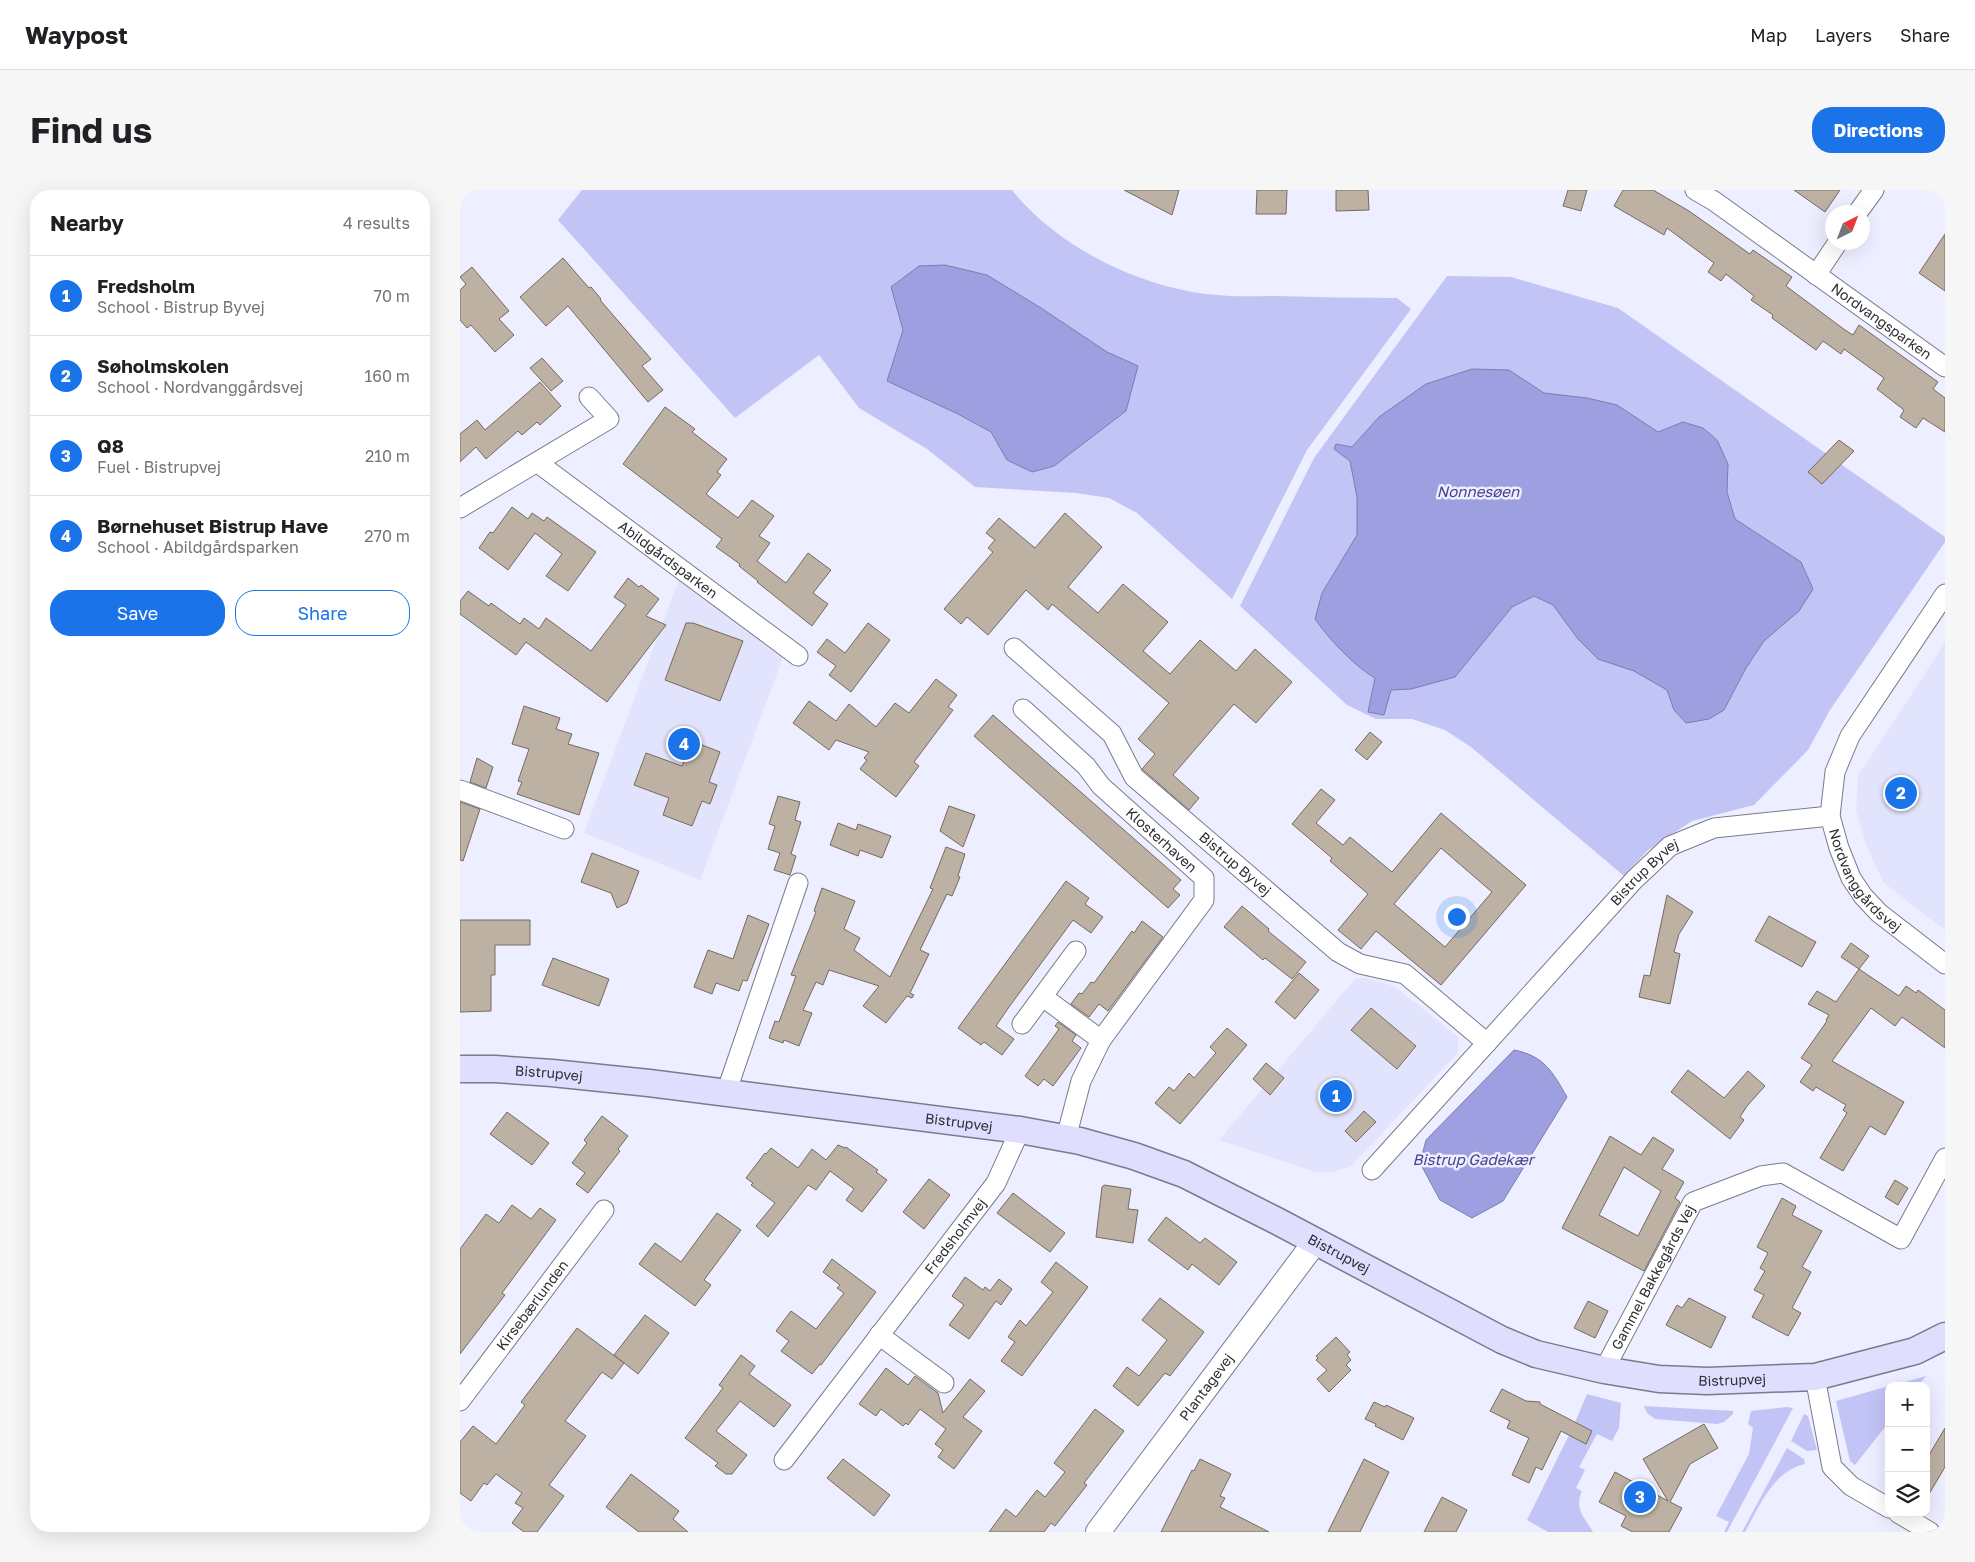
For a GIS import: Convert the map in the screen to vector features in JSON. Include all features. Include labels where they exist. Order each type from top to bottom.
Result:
[{"type":"main road","name":"Bistrupvej","points":[[460,1070],[495,1069],[552,1073],[1020,1130],[1066,1138],[1134,1156],[1184,1174],[1502,1340],[1536,1354],[1604,1370],[1659,1380],[1697,1381],[1815,1377],[1915,1351],[1945,1336]]},
{"type":"street","name":"Nordvangsparken","points":[[1695,190],[1714,201],[1945,367]]},
{"type":"street","points":[[1863,205],[1874,190]]},
{"type":"street","name":"Nordvangsparken","points":[[1816,274],[1832,250]]},
{"type":"street","points":[[460,508],[608,419],[589,397]]},
{"type":"street","name":"Abildgårdsparken","points":[[538,462],[798,656]]},
{"type":"street","name":"Nordvanggårdsvej","points":[[1945,594],[1850,736],[1835,772],[1830,816],[1839,848],[1851,878],[1863,896],[1886,918],[1945,964]]},
{"type":"street","name":"Bistrup Byvej","points":[[1014,648],[1112,734],[1134,778],[1338,952],[1360,964],[1405,974],[1487,1043]]},
{"type":"street","name":"Klosterhaven","points":[[1023,709],[1086,766],[1101,786],[1204,878],[1204,900],[1101,1040],[1081,1080],[1066,1138]]},
{"type":"street","points":[[460,790],[564,829]]},
{"type":"street","name":"Bistrup Byvej","points":[[1372,1170],[1634,880],[1670,846],[1714,828],[1830,816]]},
{"type":"street","points":[[726,1093],[798,883]]},
{"type":"street","points":[[1022,1024],[1076,951]]},
{"type":"street","points":[[1043,996],[1101,1040]]},
{"type":"street","name":"Fredsholmvej","points":[[784,1460],[996,1183],[1020,1130]]},
{"type":"street","name":"Gammel Bakkegårds Vej","points":[[1604,1370],[1693,1202],[1761,1176],[1784,1173],[1901,1239],[1945,1158]]},
{"type":"street","name":"Kirsebærlunden","points":[[460,1401],[604,1210]]},
{"type":"street","name":"Plantagevej","points":[[1098,1532],[1315,1242]]},
{"type":"street","points":[[880,1335],[944,1383]]},
{"type":"street","points":[[1815,1377],[1832,1467],[1851,1486],[1885,1506]]},
{"type":"street","points":[[1905,1517],[1930,1532]]},
{"type":"shaded area","points":[[582,190],[1012,190],[1031,211],[1053,230],[1078,247],[1104,262],[1160,284],[1188,291],[1223,296],[1397,298],[1411,309],[1307,450],[1232,599],[1137,513],[1109,498],[1076,493],[975,487],[927,449],[859,408],[819,355],[735,418],[558,220]]},
{"type":"shaded area","points":[[1447,276],[1511,277],[1618,308],[1945,537],[1945,542],[1830,710],[1808,750],[1754,805],[1692,821],[1647,851],[1624,876],[1471,747],[1445,730],[1412,719],[1376,719],[1347,705],[1240,606],[1314,458]]},
{"type":"shaded area","points":[[680,577],[784,655],[700,880],[584,833]]},
{"type":"shaded area","points":[[1945,643],[1945,930],[1883,882],[1866,844],[1856,811],[1858,776]]},
{"type":"shaded area","points":[[1365,978],[1394,986],[1458,1037],[1458,1053],[1350,1167],[1332,1172],[1316,1172],[1219,1140],[1355,979]]},
{"type":"shaded area","points":[[1926,1376],[1921,1382],[1905,1382]]},
{"type":"shaded area","points":[[1885,1387],[1885,1427],[1855,1465],[1850,1461],[1836,1401]]},
{"type":"shaded area","points":[[1587,1394],[1621,1403],[1619,1428],[1612,1441],[1597,1434],[1579,1467],[1585,1470],[1576,1488],[1582,1491],[1579,1502],[1581,1512],[1593,1532],[1548,1532],[1527,1520],[1573,1427]]},
{"type":"shaded area","points":[[1644,1406],[1733,1411],[1733,1414],[1724,1422],[1717,1424],[1655,1419],[1647,1413]]},
{"type":"shaded area","points":[[1793,1408],[1727,1532],[1724,1532],[1729,1522],[1716,1516],[1749,1454],[1753,1428],[1748,1424],[1751,1411]]},
{"type":"shaded area","points":[[1804,1414],[1808,1416],[1817,1450],[1807,1451],[1791,1441]]},
{"type":"shaded area","points":[[1787,1448],[1804,1459],[1805,1464],[1784,1474],[1776,1482],[1768,1491],[1745,1532],[1742,1532]]},
{"type":"water","points":[[945,265],[987,275],[1107,352],[1138,366],[1126,411],[1054,466],[1032,472],[1007,460],[991,432],[958,414],[887,381],[903,330],[891,287],[919,266]]},
{"type":"water","name":"Nonnesøen","points":[[1472,369],[1509,370],[1544,393],[1587,398],[1617,405],[1658,432],[1683,422],[1703,428],[1717,440],[1728,464],[1727,492],[1735,519],[1801,562],[1813,589],[1799,611],[1764,641],[1746,668],[1724,710],[1709,719],[1686,723],[1674,710],[1667,690],[1634,671],[1598,659],[1578,639],[1553,605],[1534,596],[1512,607],[1455,677],[1411,689],[1391,690],[1384,715],[1368,712],[1375,678],[1342,652],[1315,619],[1322,593],[1357,535],[1357,497],[1350,461],[1334,449],[1336,444],[1352,447],[1379,417],[1426,384]]},
{"type":"water","name":"Bistrup Gadekær","points":[[1514,1050],[1533,1056],[1541,1061],[1552,1073],[1567,1097],[1503,1201],[1472,1218],[1440,1200],[1420,1163],[1426,1140]]},
{"type":"building","points":[[1124,190],[1179,190],[1172,215]]},
{"type":"building","points":[[1257,190],[1287,190],[1286,214],[1256,214]]},
{"type":"building","points":[[1336,190],[1368,190],[1369,210],[1336,211]]},
{"type":"building","points":[[1568,190],[1587,190],[1581,211],[1563,206]]},
{"type":"building","points":[[1623,190],[1653,190],[1689,211],[1750,254],[1753,250],[1792,277],[1786,286],[1845,330],[1853,335],[1859,325],[1938,382],[1933,389],[1945,398],[1945,432],[1923,418],[1916,428],[1900,417],[1904,410],[1877,389],[1884,378],[1844,349],[1841,354],[1823,341],[1816,350],[1772,318],[1773,315],[1751,300],[1754,296],[1726,274],[1721,281],[1708,272],[1714,263],[1667,228],[1664,235],[1614,206]]},
{"type":"building","points":[[1794,190],[1840,190],[1830,205],[1825,205],[1825,212]]},
{"type":"building","points":[[1945,234],[1945,291],[1919,273]]},
{"type":"building","points":[[563,258],[589,288],[591,287],[651,359],[642,366],[663,390],[648,402],[568,306],[546,326],[520,297]]},
{"type":"building","points":[[472,267],[509,311],[499,319],[514,335],[495,352],[471,325],[467,328],[460,320],[460,290],[466,284],[460,277]]},
{"type":"building","points":[[542,358],[563,381],[551,391],[530,368]]},
{"type":"building","points":[[540,382],[561,406],[540,425],[537,422],[522,435],[518,431],[486,459],[476,447],[460,462],[460,434],[477,420],[485,430]]},
{"type":"building","points":[[665,407],[695,429],[692,432],[727,459],[717,472],[721,475],[706,494],[738,518],[752,500],[774,516],[759,536],[770,543],[757,561],[786,583],[808,553],[831,570],[813,593],[828,604],[812,626],[757,582],[739,566],[740,564],[716,547],[722,539],[623,464]]},
{"type":"building","points":[[1839,440],[1854,451],[1822,484],[1808,472]]},
{"type":"building","points":[[512,507],[528,519],[532,513],[544,521],[547,517],[596,552],[568,591],[546,576],[562,554],[535,533],[508,570],[479,548],[490,532],[493,533]]},
{"type":"building","points":[[1065,513],[1102,547],[1068,587],[1098,613],[1123,584],[1168,622],[1143,651],[1170,674],[1200,640],[1236,671],[1255,649],[1292,682],[1256,723],[1234,704],[1173,775],[1199,798],[1189,810],[1142,769],[1155,754],[1138,739],[1169,703],[1052,604],[1048,610],[1026,590],[988,635],[967,617],[961,624],[944,609],[993,552],[988,548],[995,540],[986,533],[999,518],[1035,548]]},
{"type":"building","points":[[628,578],[659,599],[646,616],[666,625],[607,702],[526,642],[516,655],[460,614],[460,601],[468,591],[489,606],[491,603],[520,624],[524,618],[539,629],[546,618],[591,651],[626,605],[614,597]]},
{"type":"building","points":[[686,623],[693,623],[743,641],[720,701],[665,680]]},
{"type":"building","points":[[868,623],[890,640],[851,692],[829,675],[836,666],[817,652],[827,639],[845,653]]},
{"type":"building","points":[[936,679],[957,695],[948,707],[953,710],[914,762],[919,766],[896,797],[860,769],[867,760],[864,758],[869,752],[836,740],[829,750],[793,723],[809,701],[836,721],[849,704],[876,727],[895,703],[909,713]]},
{"type":"building","points":[[524,706],[560,718],[556,729],[572,734],[568,744],[599,753],[579,815],[517,794],[522,782],[518,781],[529,749],[512,744]]},
{"type":"building","points":[[993,715],[1181,880],[1173,889],[1180,895],[1168,908],[974,736]]},
{"type":"building","points":[[1370,732],[1382,742],[1367,760],[1355,750]]},
{"type":"building","points":[[692,741],[720,752],[709,782],[717,785],[710,804],[702,801],[692,826],[663,815],[669,798],[634,785],[646,753],[682,766]]},
{"type":"building","points":[[477,758],[493,767],[486,788],[470,782]]},
{"type":"building","points":[[1321,789],[1335,800],[1316,823],[1343,845],[1350,837],[1392,872],[1441,813],[1526,885],[1441,985],[1376,931],[1361,949],[1338,930],[1368,894],[1330,861],[1332,858],[1292,824]],"holes":[[[1441,848],[1492,892],[1445,947],[1394,904]]]},
{"type":"building","points":[[778,796],[800,802],[795,820],[801,822],[791,854],[796,856],[790,875],[774,870],[780,853],[768,849],[775,826],[769,824]]},
{"type":"building","points":[[460,802],[480,809],[463,861],[460,860]]},
{"type":"building","points":[[949,806],[975,815],[963,847],[940,831]]},
{"type":"building","points":[[838,823],[856,830],[858,824],[891,836],[882,858],[860,850],[858,856],[830,845]]},
{"type":"building","points":[[946,847],[965,854],[958,876],[960,877],[952,896],[947,894],[920,950],[929,954],[910,993],[914,995],[912,998],[907,996],[886,1023],[863,1006],[879,986],[829,970],[823,985],[816,982],[803,1010],[812,1013],[799,1046],[784,1040],[783,1043],[769,1038],[775,1021],[779,1022],[796,976],[791,975],[816,912],[814,911],[822,888],[855,901],[844,929],[860,938],[854,950],[890,977],[933,889],[930,888]]},
{"type":"building","points":[[592,853],[639,871],[627,903],[617,908],[611,893],[581,882]]},
{"type":"building","points":[[1066,881],[1089,898],[1085,904],[1103,917],[1091,933],[1073,920],[1009,1007],[996,1026],[1014,1039],[1002,1055],[984,1042],[981,1045],[958,1028]]},
{"type":"building","points":[[1667,895],[1693,912],[1679,934],[1674,952],[1680,954],[1670,1004],[1639,997],[1644,975],[1650,976]]},
{"type":"building","points":[[1242,906],[1269,929],[1268,931],[1306,962],[1292,979],[1265,958],[1263,960],[1224,927]]},
{"type":"building","points":[[748,915],[769,924],[747,981],[743,980],[739,991],[716,983],[712,994],[694,987],[708,950],[733,959]]},
{"type":"building","points":[[1769,916],[1816,942],[1802,967],[1755,941]]},
{"type":"building","points":[[460,920],[530,920],[530,945],[495,945],[495,975],[491,975],[491,1011],[460,1012]]},
{"type":"building","points":[[1142,921],[1163,937],[1108,1011],[1099,1004],[1089,1017],[1071,1004],[1091,982],[1094,983],[1132,931],[1134,933]]},
{"type":"building","points":[[1851,943],[1869,956],[1859,969],[1841,957]]},
{"type":"building","points":[[553,958],[609,979],[599,1006],[542,985]]},
{"type":"building","points":[[1859,969],[1899,996],[1906,986],[1916,993],[1918,990],[1945,1010],[1945,1048],[1902,1017],[1895,1026],[1871,1008],[1832,1061],[1904,1102],[1885,1135],[1870,1126],[1843,1171],[1820,1158],[1847,1113],[1843,1110],[1846,1105],[1816,1087],[1813,1091],[1800,1082],[1812,1065],[1801,1058],[1827,1021],[1829,1015],[1808,1004],[1817,991],[1836,1002]]},
{"type":"building","points":[[1299,973],[1319,990],[1295,1019],[1275,1002]]},
{"type":"building","points":[[1371,1008],[1416,1046],[1397,1069],[1351,1030]]},
{"type":"building","points":[[1058,1022],[1076,1035],[1072,1041],[1081,1048],[1053,1086],[1044,1079],[1038,1086],[1025,1076],[1059,1029],[1055,1026]]},
{"type":"building","points":[[1227,1028],[1247,1045],[1180,1124],[1155,1103],[1169,1087],[1174,1091],[1189,1073],[1194,1078],[1216,1053],[1210,1047]]},
{"type":"building","points":[[1266,1063],[1284,1078],[1270,1095],[1253,1079]]},
{"type":"building","points":[[1688,1070],[1724,1098],[1748,1071],[1765,1086],[1747,1106],[1740,1117],[1744,1120],[1730,1139],[1671,1092]]},
{"type":"building","points":[[1364,1111],[1376,1122],[1356,1142],[1345,1131]]},
{"type":"building","points":[[507,1112],[549,1143],[532,1165],[490,1134]]},
{"type":"building","points":[[602,1116],[628,1136],[618,1149],[620,1151],[588,1193],[576,1184],[585,1173],[572,1163],[587,1143],[584,1140]]},
{"type":"building","points":[[1610,1136],[1641,1155],[1653,1137],[1674,1150],[1662,1169],[1684,1182],[1675,1198],[1680,1202],[1644,1271],[1562,1228]],"holes":[[[1624,1167],[1661,1191],[1638,1236],[1599,1215]]]},
{"type":"building","points":[[838,1145],[846,1147],[878,1170],[876,1172],[887,1180],[862,1212],[846,1200],[854,1189],[830,1171],[816,1190],[808,1185],[768,1237],[756,1226],[775,1203],[751,1185],[753,1183],[746,1178],[765,1153],[771,1148],[798,1168],[812,1149],[826,1160]]},
{"type":"building","points":[[929,1179],[950,1195],[924,1229],[903,1212]]},
{"type":"building","points":[[1895,1180],[1908,1188],[1898,1205],[1885,1197]]},
{"type":"building","points":[[1104,1185],[1131,1189],[1128,1209],[1138,1210],[1133,1243],[1096,1237],[1102,1187]]},
{"type":"building","points":[[1013,1193],[1065,1233],[1050,1252],[997,1213]]},
{"type":"building","points":[[1782,1198],[1796,1206],[1792,1215],[1822,1231],[1802,1267],[1811,1272],[1792,1308],[1801,1313],[1788,1336],[1752,1317],[1764,1295],[1754,1290],[1765,1271],[1760,1268],[1768,1253],[1757,1247]]},
{"type":"building","points":[[512,1205],[531,1219],[540,1208],[556,1220],[502,1293],[505,1295],[460,1354],[460,1249],[486,1214],[499,1223]]},
{"type":"building","points":[[717,1213],[741,1230],[704,1280],[711,1285],[695,1306],[639,1264],[655,1243],[681,1262]]},
{"type":"building","points":[[1166,1217],[1200,1243],[1205,1238],[1237,1262],[1219,1285],[1192,1264],[1188,1270],[1148,1240]]},
{"type":"building","points":[[832,1259],[876,1292],[821,1365],[812,1374],[781,1351],[789,1341],[776,1331],[791,1311],[816,1329],[844,1293],[837,1288],[840,1285],[823,1272]]},
{"type":"building","points":[[1056,1262],[1088,1287],[1022,1376],[1001,1361],[1015,1342],[1008,1337],[1020,1320],[1026,1326],[1053,1292],[1041,1282]]},
{"type":"building","points":[[965,1277],[983,1290],[985,1287],[990,1291],[999,1279],[1012,1289],[1001,1305],[996,1301],[969,1339],[949,1325],[964,1305],[952,1296]]},
{"type":"building","points":[[1160,1298],[1204,1332],[1170,1376],[1165,1373],[1138,1406],[1113,1386],[1127,1367],[1139,1376],[1167,1340],[1142,1320]]},
{"type":"building","points":[[1689,1298],[1726,1317],[1711,1348],[1666,1325],[1677,1305],[1682,1308]]},
{"type":"building","points":[[1588,1301],[1608,1311],[1595,1338],[1574,1328]]},
{"type":"building","points":[[645,1315],[669,1333],[638,1374],[614,1355]]},
{"type":"building","points":[[577,1328],[624,1363],[612,1379],[602,1372],[565,1421],[586,1436],[549,1485],[564,1496],[537,1532],[524,1532],[512,1523],[523,1508],[515,1503],[522,1493],[496,1474],[487,1485],[484,1483],[471,1501],[460,1493],[460,1442],[473,1426],[496,1444],[525,1405],[521,1402]]},
{"type":"building","points":[[1336,1337],[1350,1352],[1347,1355],[1351,1360],[1346,1365],[1351,1370],[1329,1392],[1317,1379],[1327,1370],[1316,1360],[1318,1358],[1316,1356]]},
{"type":"building","points":[[741,1355],[755,1366],[749,1374],[791,1405],[774,1427],[740,1401],[716,1431],[747,1455],[732,1474],[726,1474],[715,1466],[718,1463],[685,1438],[723,1388],[719,1385]]},
{"type":"building","points":[[886,1368],[908,1385],[915,1376],[938,1393],[943,1413],[970,1379],[985,1391],[963,1417],[982,1431],[954,1469],[938,1457],[943,1450],[935,1444],[946,1429],[920,1409],[908,1425],[906,1423],[903,1426],[881,1409],[876,1416],[859,1404]]},
{"type":"building","points":[[1502,1389],[1526,1401],[1540,1402],[1540,1404],[1592,1431],[1586,1444],[1561,1431],[1542,1470],[1536,1467],[1529,1483],[1512,1475],[1529,1438],[1507,1428],[1510,1421],[1490,1411]]},
{"type":"building","points":[[1374,1402],[1385,1407],[1386,1405],[1414,1418],[1403,1440],[1365,1419]]},
{"type":"building","points":[[1095,1409],[1124,1431],[1084,1483],[1087,1485],[1055,1526],[1051,1523],[1044,1532],[989,1532],[1006,1509],[1016,1517],[1037,1490],[1045,1497],[1065,1472],[1054,1463]]},
{"type":"building","points":[[1704,1424],[1718,1448],[1690,1464],[1670,1502],[1682,1508],[1669,1532],[1633,1532],[1621,1526],[1626,1516],[1599,1502],[1615,1472],[1668,1501],[1643,1459]]},
{"type":"building","points":[[1945,1428],[1945,1467],[1930,1492],[1930,1472],[1930,1453]]},
{"type":"building","points":[[843,1459],[890,1495],[874,1516],[827,1478]]},
{"type":"building","points":[[1200,1459],[1231,1474],[1220,1496],[1225,1498],[1220,1507],[1269,1532],[1161,1532],[1192,1470],[1194,1471]]},
{"type":"building","points":[[1364,1459],[1389,1472],[1360,1532],[1328,1532]]},
{"type":"building","points":[[631,1474],[679,1511],[673,1519],[688,1532],[639,1532],[606,1507]]},
{"type":"building","points":[[1442,1497],[1467,1510],[1456,1532],[1424,1532]]},
{"type":"place","name":"Børnehuset Bistrup Have","points":[[684,744]]},
{"type":"place","name":"Søholmskolen","points":[[1901,793]]},
{"type":"place","name":"Fredsholm","points":[[1336,1096]]},
{"type":"place","name":"Q8","points":[[1640,1497]]}]
